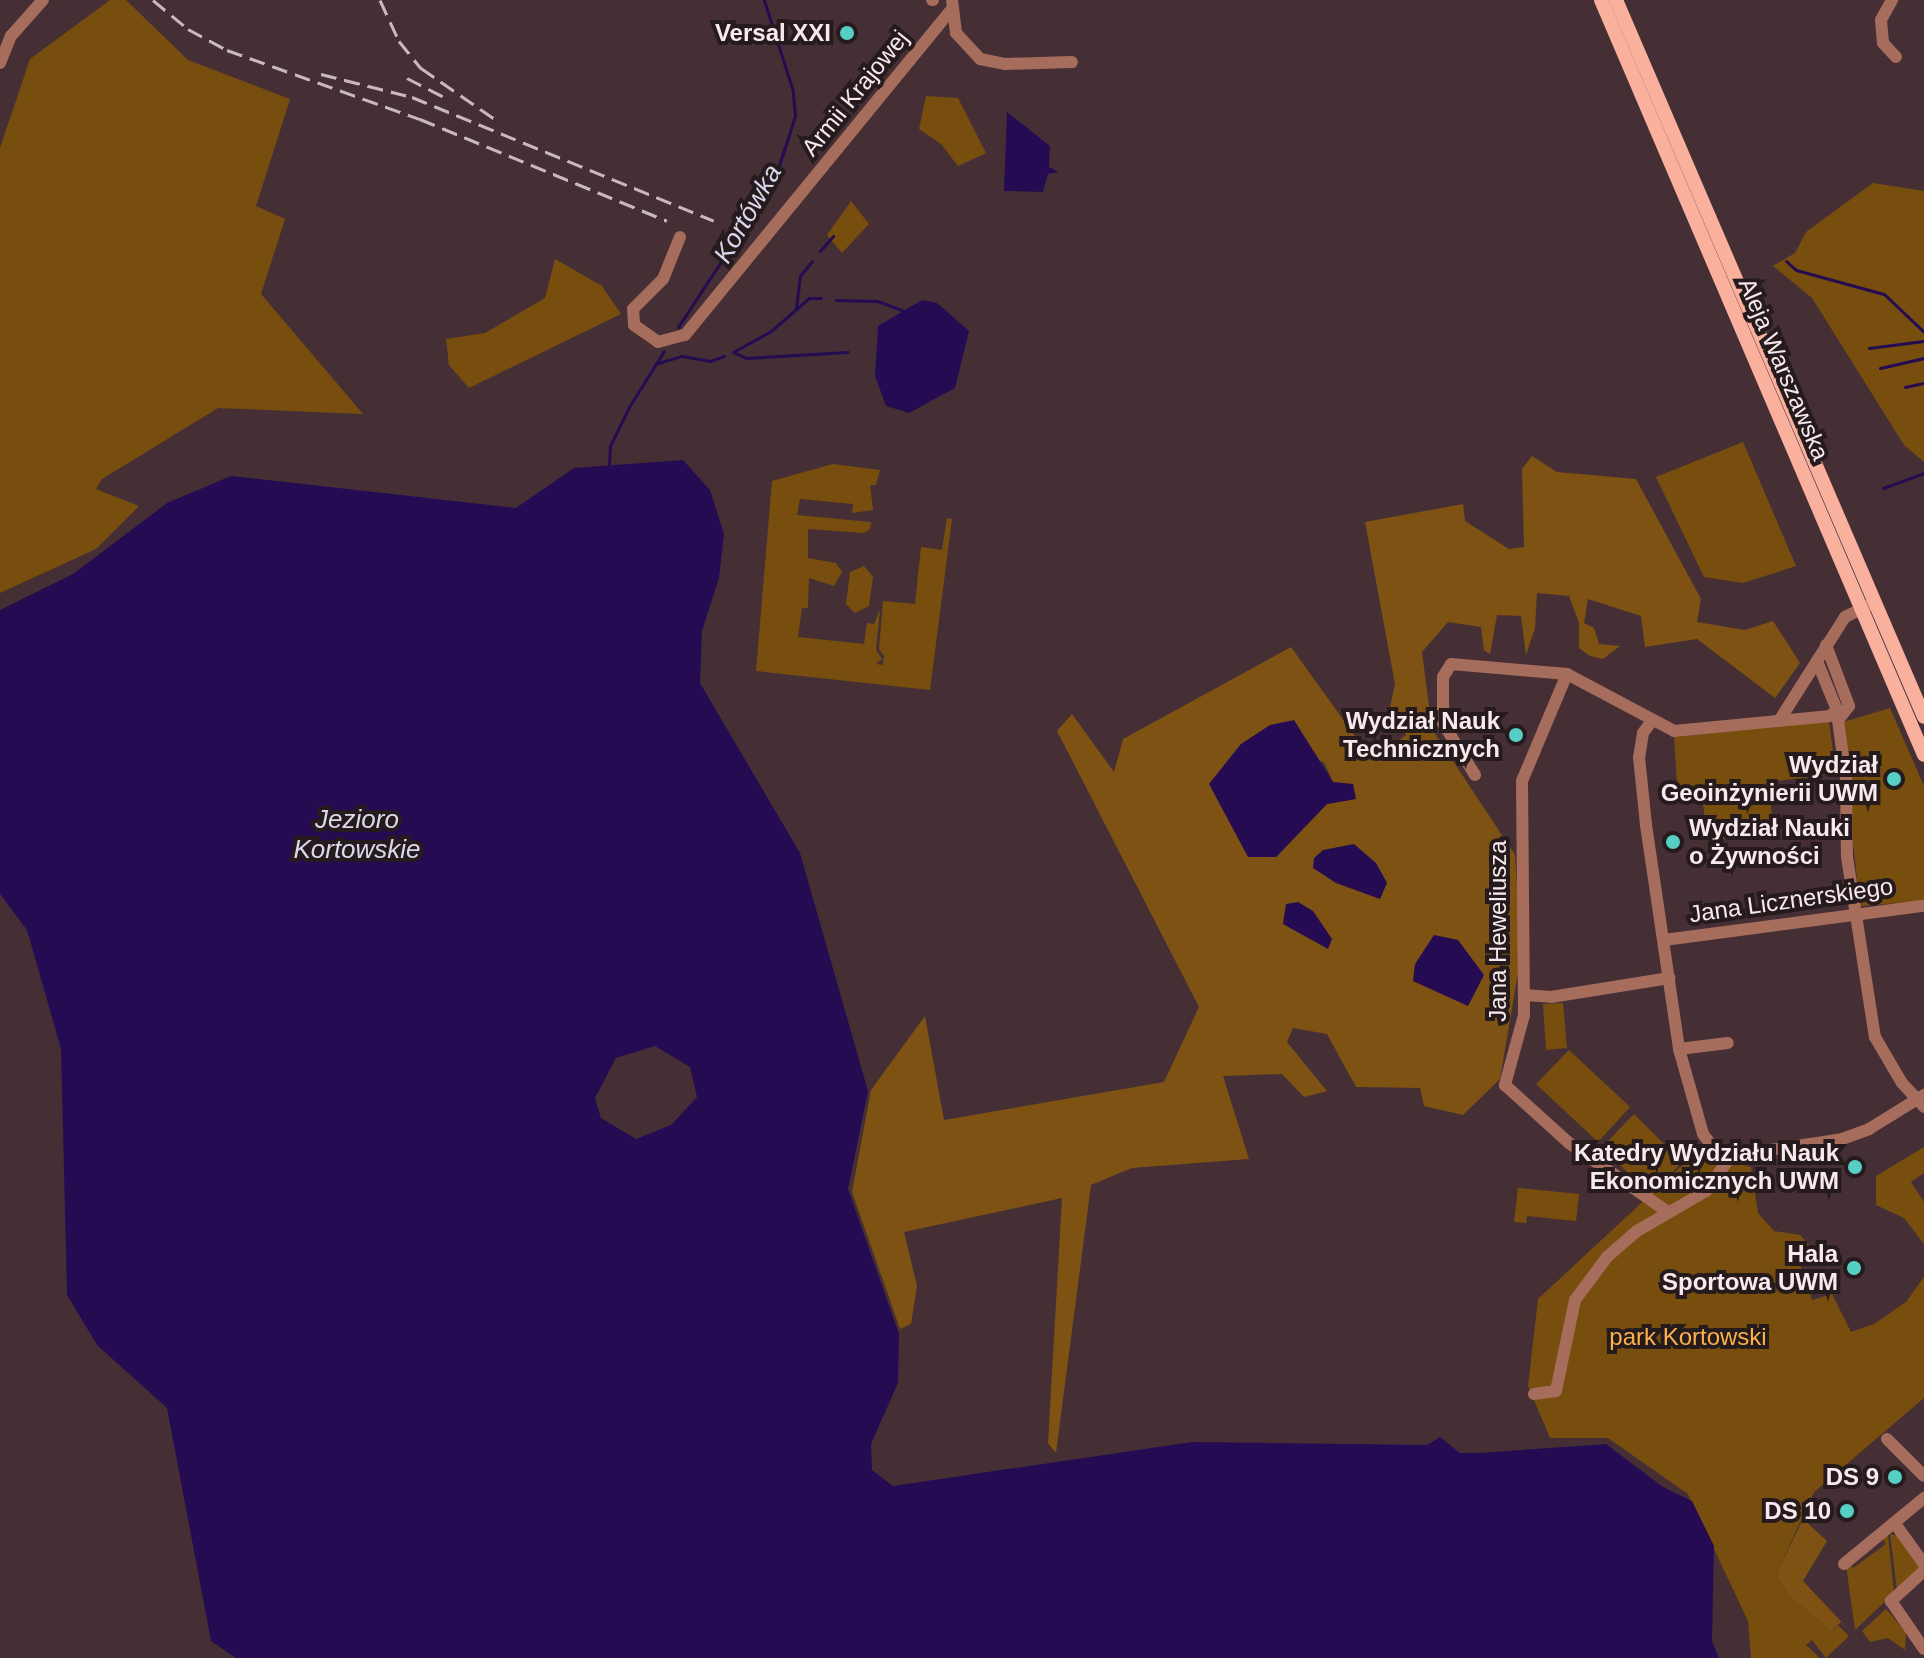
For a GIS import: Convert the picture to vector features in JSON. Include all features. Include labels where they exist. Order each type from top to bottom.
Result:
[{"type":"main road","name":"Aleja Warszawska","points":[[1601,0],[1868,606],[1924,717]]},
{"type":"main road","name":"Aleja Warszawska","points":[[1616,0],[1868,606],[1924,755]]},
{"type":"street","points":[[0,63],[11,36],[43,0]]},
{"type":"street","points":[[1892,0],[1881,20],[1883,43],[1896,57]]},
{"type":"street","points":[[951,6],[963,45],[986,61],[1072,62]]},
{"type":"street","name":"Armii Krajowej","points":[[680,237],[666,273],[647,290],[631,318],[658,342],[685,335],[951,6]]},
{"type":"street","points":[[1779,721],[1845,617],[1868,606]]},
{"type":"street","points":[[1475,775],[1443,723],[1444,664],[1542,668],[1567,674],[1674,731],[1698,732],[1838,715],[1849,706],[1826,645]]},
{"type":"street","points":[[1652,721],[1643,733],[1639,768],[1679,1049],[1703,1134],[1716,1151],[1731,1156],[1842,1139],[1922,1100],[1902,1083],[1875,1037],[1854,914],[1838,715],[1817,661]]},
{"type":"street","name":"Jana Heweliusza","points":[[1567,674],[1522,781],[1524,995],[1505,1085],[1569,1143],[1668,1212]]},
{"type":"street","name":"Jana Licznerskiego","points":[[1664,940],[1924,906]]},
{"type":"street","points":[[1524,995],[1551,997],[1669,978]]},
{"type":"street","points":[[1679,1049],[1728,1043]]},
{"type":"street","points":[[1895,1113],[1902,1083]]},
{"type":"street","points":[[1534,1394],[1556,1391],[1575,1300],[1615,1249],[1668,1212],[1706,1191],[1731,1156]]},
{"type":"street","points":[[1887,1439],[1924,1476]]},
{"type":"street","points":[[1844,1564],[1896,1525],[1924,1498]]},
{"type":"street","points":[[1896,1525],[1924,1564]]},
{"type":"street","points":[[1924,1571],[1891,1601],[1924,1649]]},
{"type":"green space","points":[[110,0],[126,0],[188,60],[290,99],[256,206],[285,219],[261,294],[363,414],[218,408],[102,479],[96,489],[139,506],[96,549],[0,593],[0,148],[30,59]]},
{"type":"green space","points":[[926,96],[958,98],[986,153],[958,166],[941,144],[919,129]]},
{"type":"green space","points":[[1873,183],[1924,191],[1924,462],[1904,445],[1812,298],[1773,266],[1795,253],[1806,232]]},
{"type":"green space","points":[[851,201],[869,224],[842,253],[827,235]]},
{"type":"green space","points":[[555,259],[602,286],[621,314],[469,388],[449,365],[446,339],[485,333],[545,298]]},
{"type":"green space","points":[[1743,442],[1796,566],[1743,583],[1704,577],[1656,477]]},
{"type":"green space","points":[[833,464],[880,470],[876,485],[870,485],[873,510],[852,513],[853,504],[800,499],[797,515],[871,522],[870,529],[864,533],[808,529],[808,558],[836,563],[842,572],[834,586],[809,578],[808,608],[802,608],[798,637],[864,644],[867,623],[874,624],[880,609],[876,650],[882,659],[876,664],[883,665],[884,656],[879,649],[883,601],[915,604],[921,547],[942,550],[947,518],[952,519],[930,690],[756,671],[772,481]]},
{"type":"green space","points":[[864,566],[873,577],[869,606],[855,613],[846,604],[850,572]]},
{"type":"green space","points":[[1890,708],[1924,786],[1924,901],[1860,906],[1840,723]]},
{"type":"green space","points":[[1829,721],[1836,774],[1768,782],[1774,833],[1708,841],[1702,797],[1678,799],[1674,737]]},
{"type":"green space","points":[[1563,1003],[1567,1048],[1546,1050],[1543,1004]]},
{"type":"green space","points":[[1569,1050],[1630,1107],[1598,1142],[1536,1084]]},
{"type":"green space","name":"park Kortowski","points":[[1634,1114],[1682,1162],[1661,1185],[1696,1153],[1751,1167],[1758,1213],[1774,1231],[1800,1235],[1812,1248],[1797,1256],[1812,1300],[1832,1294],[1851,1332],[1874,1324],[1906,1302],[1924,1277],[1924,1398],[1814,1492],[1776,1575],[1789,1596],[1831,1631],[1838,1625],[1849,1636],[1826,1658],[1812,1640],[1806,1645],[1820,1658],[1751,1658],[1748,1621],[1688,1494],[1608,1438],[1550,1438],[1528,1386],[1538,1299],[1650,1195],[1602,1147]]},
{"type":"green space","points":[[1924,1147],[1924,1173],[1911,1182],[1924,1202],[1924,1244],[1904,1218],[1876,1205],[1876,1176]]},
{"type":"green space","points":[[1518,1188],[1579,1194],[1576,1221],[1527,1216],[1526,1223],[1514,1222]]},
{"type":"green space","points":[[1890,1534],[1899,1536],[1920,1567],[1897,1590]]},
{"type":"green space","points":[[1888,1535],[1894,1593],[1855,1630],[1845,1558],[1853,1568],[1886,1544],[1883,1539]]},
{"type":"green space","points":[[1886,1609],[1906,1632],[1905,1650],[1888,1638],[1870,1642],[1862,1631]]},
{"type":"shaded area","points":[[1532,456],[1557,472],[1636,479],[1701,599],[1697,622],[1745,630],[1773,621],[1800,663],[1775,698],[1697,639],[1645,647],[1641,616],[1588,599],[1584,623],[1594,628],[1599,644],[1620,646],[1603,659],[1590,656],[1579,648],[1579,623],[1569,596],[1537,593],[1535,628],[1526,655],[1521,616],[1497,615],[1490,654],[1484,650],[1481,627],[1448,622],[1422,652],[1432,729],[1515,855],[1521,955],[1500,1079],[1463,1115],[1424,1106],[1420,1088],[1356,1087],[1327,1034],[1293,1028],[1287,1042],[1327,1091],[1304,1097],[1282,1074],[1223,1076],[1249,1159],[1132,1168],[1091,1185],[1056,1453],[1048,1443],[1062,1198],[904,1232],[917,1286],[911,1324],[900,1329],[852,1192],[871,1090],[925,1016],[944,1120],[1164,1082],[1199,1007],[1057,731],[1072,714],[1114,772],[1123,739],[1291,647],[1372,760],[1406,735],[1389,712],[1395,684],[1365,522],[1463,504],[1465,521],[1509,549],[1524,547],[1522,469]],"holes":[[[1241,744],[1324,762],[1333,782],[1355,799],[1327,804],[1276,857],[1226,763]]]},
{"type":"shaded area","points":[[1803,1519],[1827,1541],[1803,1581],[1852,1633],[1841,1622],[1831,1631],[1789,1596],[1776,1575]]},
{"type":"water","points":[[1007,112],[1050,146],[1049,167],[1059,172],[1048,174],[1043,192],[1004,191]]},
{"type":"water","points":[[922,300],[937,303],[969,331],[955,388],[909,413],[886,406],[875,376],[878,326]]},
{"type":"water","name":"Jezioro Kortowskie","points":[[683,460],[710,490],[724,534],[719,578],[702,631],[700,683],[800,853],[868,1091],[848,1189],[899,1334],[898,1383],[871,1444],[872,1470],[893,1486],[1192,1442],[1427,1445],[1440,1437],[1460,1453],[1606,1444],[1663,1487],[1692,1501],[1714,1546],[1712,1641],[1719,1658],[236,1658],[211,1641],[167,1408],[97,1345],[67,1295],[61,1049],[27,930],[0,894],[0,610],[73,574],[167,503],[231,476],[516,508],[574,468]],"holes":[[[655,1046],[690,1067],[697,1097],[671,1125],[636,1139],[601,1118],[595,1098],[616,1058]]]},
{"type":"water","points":[[1294,720],[1333,782],[1353,784],[1356,799],[1327,804],[1276,857],[1248,857],[1209,784],[1241,744],[1270,725]]},
{"type":"water","points":[[1354,844],[1376,863],[1387,883],[1380,899],[1336,883],[1313,868],[1314,858],[1323,850]]},
{"type":"water","points":[[1298,902],[1313,911],[1332,939],[1328,949],[1283,924],[1286,904]]},
{"type":"water","points":[[1434,935],[1458,940],[1484,975],[1468,1006],[1413,981],[1415,964]]},
{"type":"waterway","name":"Kortówka","points":[[678,327],[774,181],[795,116],[793,91],[764,0]]},
{"type":"waterway","points":[[820,251],[833,236]]},
{"type":"waterway","points":[[796,308],[800,276],[812,261]]},
{"type":"waterway","points":[[1786,261],[1796,270],[1884,294],[1924,332]]},
{"type":"waterway","points":[[733,352],[771,331],[809,298],[821,298]]},
{"type":"waterway","points":[[836,300],[877,301],[902,310]]},
{"type":"waterway","points":[[1869,348],[1924,341]]},
{"type":"waterway","name":"Kortówka","points":[[609,465],[610,446],[629,407],[664,351]]},
{"type":"waterway","points":[[733,352],[746,358],[848,352]]},
{"type":"waterway","points":[[655,364],[682,356],[710,361],[724,356]]},
{"type":"waterway","points":[[1880,368],[1924,358]]},
{"type":"waterway","points":[[1905,387],[1924,383]]},
{"type":"waterway","points":[[1883,488],[1924,473]]},
{"type":"railway","points":[[153,0],[188,29],[227,50],[420,119],[667,221]]},
{"type":"railway","points":[[380,0],[399,41],[421,68],[499,122]]},
{"type":"railway","points":[[321,74],[412,97],[714,221]]},
{"type":"railway","points":[[407,78],[444,97]]},
{"type":"place","name":"Versal XXI","points":[[847,33]]},
{"type":"place","name":"Wydział Nauk Technicznych","points":[[1516,735]]},
{"type":"place","name":"Wydział Geoinżynierii UWM","points":[[1894,779]]},
{"type":"place","name":"Wydział Nauki o Żywności","points":[[1673,842]]},
{"type":"place","name":"Katedry Wydziału Nauk Ekonomicznych UWM","points":[[1855,1167]]},
{"type":"place","name":"Hala Sportowa UWM","points":[[1854,1268]]},
{"type":"place","name":"DS 9","points":[[1895,1477]]},
{"type":"place","name":"DS 10","points":[[1847,1511]]}]
